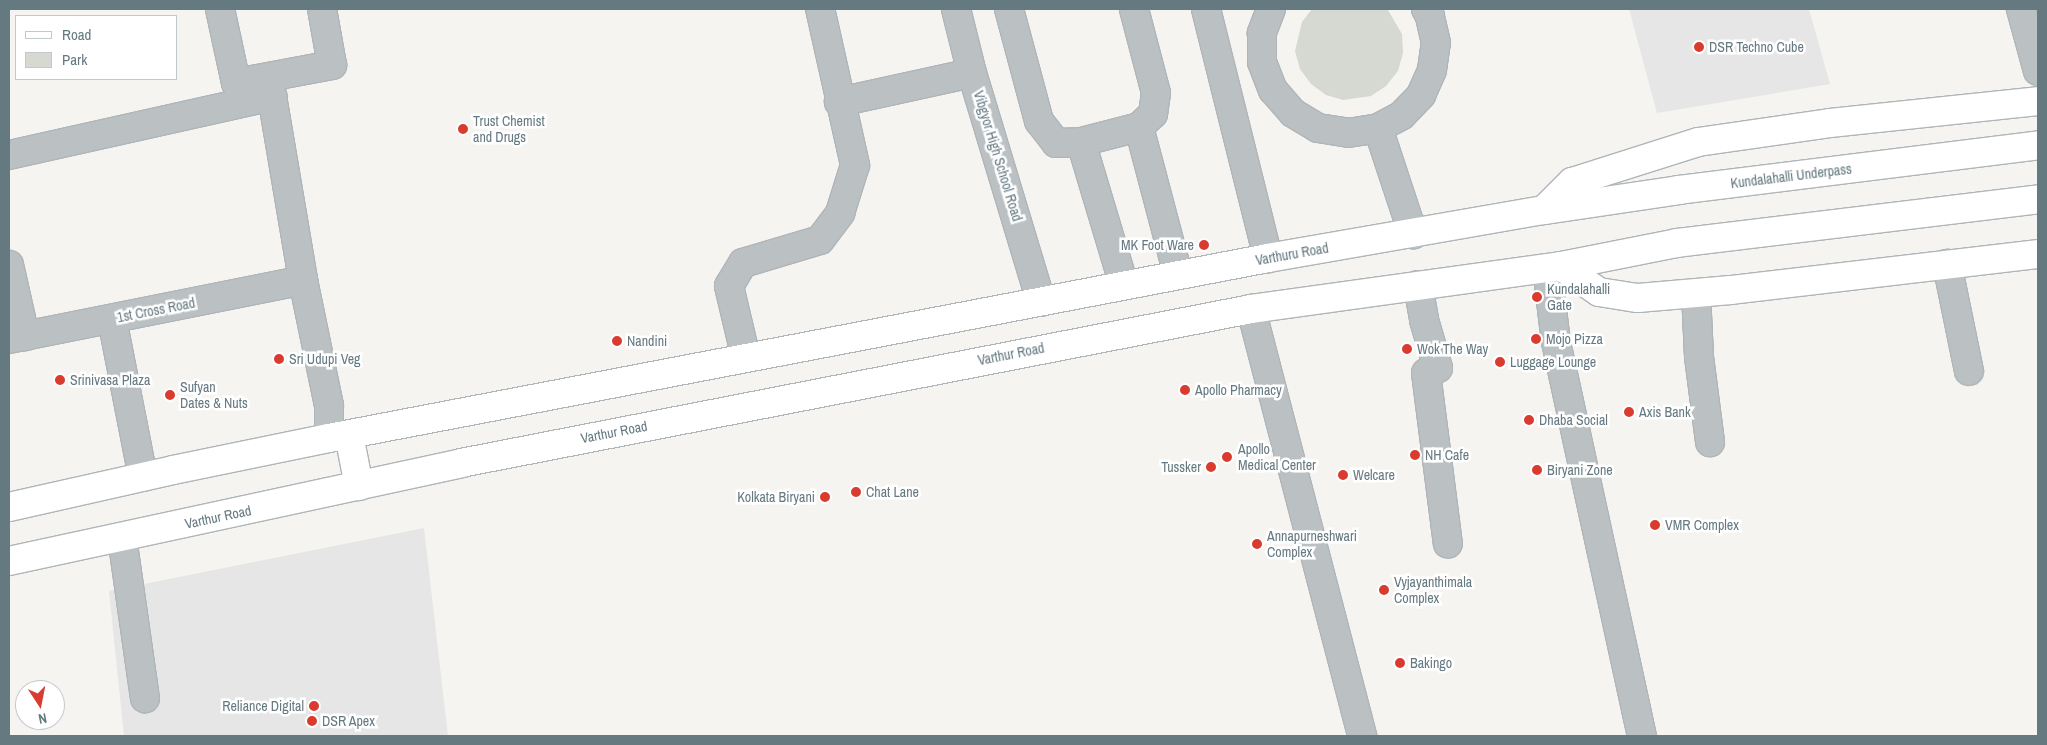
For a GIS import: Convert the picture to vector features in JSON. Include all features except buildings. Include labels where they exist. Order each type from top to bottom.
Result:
[{"type":"main road","points":[[1544,210],[1572,182],[1698,142],[1830,123],[2038,100]]},
{"type":"main road","name":"Kundalahalli Underpass","points":[[1544,210],[1679,190],[2038,146]]},
{"type":"main road","points":[[1252,309],[1554,267],[1677,243],[2038,199]]},
{"type":"main road","name":"Varthuru Road","points":[[1041,302],[1268,258],[1544,210]]},
{"type":"main road","points":[[1554,267],[1600,292],[1638,298],[2038,254]]},
{"type":"main road","points":[[9,507],[143,477],[339,437],[1041,302]]},
{"type":"main road","name":"Varthur Road","points":[[9,561],[643,426],[1252,309]]},
{"type":"main road","points":[[339,437],[359,486]]},
{"type":"street","points":[[220,9],[236,83],[332,65],[322,9]]},
{"type":"street","points":[[746,358],[729,286],[743,263],[820,240],[840,213],[855,165],[839,102],[820,9]]},
{"type":"street","name":"Vibgyor High School Road","points":[[956,9],[972,72],[1041,302]]},
{"type":"street","points":[[1009,9],[1039,121],[1056,143],[1081,142],[1139,127],[1153,114],[1156,93],[1134,9]]},
{"type":"street","points":[[1206,9],[1268,258]]},
{"type":"street","points":[[1271,9],[1262,33],[1262,62],[1273,90],[1293,113],[1318,128],[1348,133],[1378,128],[1402,115],[1421,95],[1432,70],[1436,43],[1430,16],[1426,9]]},
{"type":"street","points":[[2020,9],[2038,71]]},
{"type":"street","points":[[839,102],[972,72]]},
{"type":"street","points":[[9,154],[272,96],[302,280],[329,406],[339,437]]},
{"type":"street","points":[[1139,127],[1178,275]]},
{"type":"street","points":[[1378,128],[1413,234]]},
{"type":"street","points":[[1081,142],[1124,285]]},
{"type":"street","points":[[1947,264],[1969,371]]},
{"type":"street","points":[[9,265],[17,337]]},
{"type":"street","points":[[1554,267],[1556,342],[1642,736]]},
{"type":"street","name":"1st Cross Road","points":[[17,337],[302,280]]},
{"type":"street","points":[[1418,285],[1424,320],[1438,368],[1426,374],[1448,544]]},
{"type":"street","points":[[1696,293],[1699,357],[1710,442]]},
{"type":"street","points":[[1252,309],[1362,736]]},
{"type":"street","points":[[112,319],[143,477]]},
{"type":"street","points":[[122,537],[146,698]]},
{"type":"shaded area","points":[[1629,9],[1809,9],[1830,84],[1657,113]]},
{"type":"shaded area","points":[[424,528],[448,736],[124,736],[109,591]]},
{"type":"green space","points":[[1312,9],[1388,10],[1402,34],[1403,53],[1398,71],[1386,86],[1371,96],[1343,100],[1326,95],[1311,84],[1300,69],[1295,51],[1302,22]]},
{"type":"place","name":"DSR Techno Cube","points":[[1699,47]]},
{"type":"place","name":"Trust Chemist and Drugs","points":[[463,129]]},
{"type":"place","name":"MK Foot Ware","points":[[1204,245]]},
{"type":"place","name":"Kundalahalli Gate","points":[[1537,297]]},
{"type":"place","name":"Mojo Pizza","points":[[1536,339]]},
{"type":"place","name":"Nandini","points":[[617,341]]},
{"type":"place","name":"Wok The Way","points":[[1407,349]]},
{"type":"place","name":"Sri Udupi Veg","points":[[279,359]]},
{"type":"place","name":"Luggage Lounge","points":[[1500,362]]},
{"type":"place","name":"Srinivasa Plaza","points":[[60,380]]},
{"type":"place","name":"Apollo Pharmacy","points":[[1185,390]]},
{"type":"place","name":"Sufyan Dates & Nuts","points":[[170,395]]},
{"type":"place","name":"Axis Bank","points":[[1629,412]]},
{"type":"place","name":"Dhaba Social","points":[[1529,420]]},
{"type":"place","name":"NH Cafe","points":[[1415,455]]},
{"type":"place","name":"Apollo Medical Center","points":[[1227,457]]},
{"type":"place","name":"Tussker","points":[[1211,467]]},
{"type":"place","name":"Biryani Zone","points":[[1537,470]]},
{"type":"place","name":"Welcare","points":[[1343,475]]},
{"type":"place","name":"Chat Lane","points":[[856,492]]},
{"type":"place","name":"Kolkata Biryani","points":[[825,497]]},
{"type":"place","name":"VMR Complex","points":[[1655,525]]},
{"type":"place","name":"Annapurneshwari Complex","points":[[1257,544]]},
{"type":"place","name":"Vyjayanthimala Complex","points":[[1384,590]]},
{"type":"place","name":"Bakingo","points":[[1400,663]]},
{"type":"place","name":"Reliance Digital","points":[[314,706]]},
{"type":"place","name":"DSR Apex","points":[[312,721]]}]
